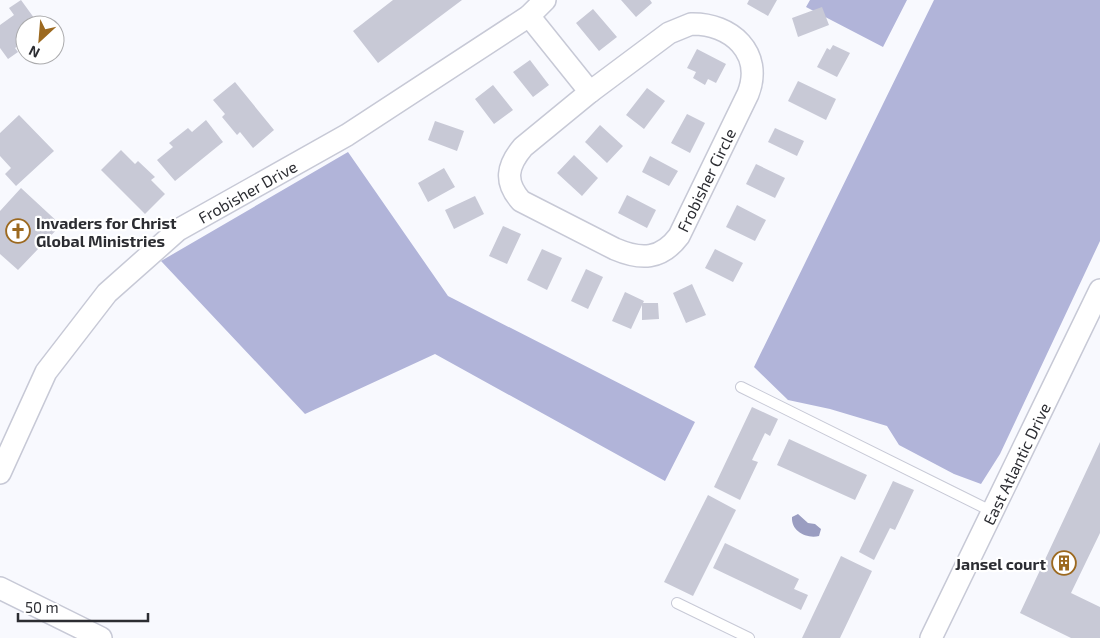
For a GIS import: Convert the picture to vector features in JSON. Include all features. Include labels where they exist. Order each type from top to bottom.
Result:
[{"type":"street","name":"Frobisher Drive","points":[[0,473],[46,372],[108,294],[178,230],[347,135],[529,16],[545,0]]},
{"type":"street","points":[[529,16],[590,92]]},
{"type":"street","name":"Frobisher Circle","points":[[691,24],[703,24],[729,33],[740,42],[747,52],[752,76],[748,94],[679,236],[672,245],[656,254],[644,257],[630,256],[521,201],[511,188],[510,171],[516,155],[523,147],[590,92],[669,32],[691,24]]},
{"type":"street","name":"East Atlantic Drive","points":[[931,638],[1100,290]]},
{"type":"street","points":[[0,588],[101,638]]},
{"type":"lane","points":[[741,387],[993,512]]},
{"type":"lane","points":[[677,603],[749,638]]},
{"type":"shaded area","points":[[810,0],[907,0],[883,47],[806,7]]},
{"type":"shaded area","points":[[934,0],[1100,0],[1100,241],[1000,454],[981,484],[954,474],[899,445],[887,426],[830,409],[788,400],[754,367]]},
{"type":"shaded area","points":[[348,152],[448,296],[695,422],[665,481],[435,354],[305,414],[161,261]]},
{"type":"shaded area","points":[[798,514],[808,523],[815,524],[821,529],[819,536],[804,535],[797,530],[792,522],[792,517]]},
{"type":"building","points":[[21,0],[32,15],[15,15],[15,54],[8,59],[0,48],[0,25],[14,15],[9,8]]},
{"type":"building","points":[[393,0],[462,0],[378,63],[353,31]]},
{"type":"building","points":[[621,0],[650,0],[652,3],[636,17]]},
{"type":"building","points":[[749,0],[777,0],[768,16],[747,4]]},
{"type":"building","points":[[822,7],[829,25],[798,37],[792,18]]},
{"type":"building","points":[[593,9],[617,37],[599,51],[576,23]]},
{"type":"building","points":[[833,45],[850,53],[837,77],[817,67],[827,48],[830,50]]},
{"type":"building","points":[[697,49],[726,64],[716,83],[708,79],[705,85],[693,78],[696,72],[687,68]]},
{"type":"building","points":[[530,60],[549,85],[533,97],[513,72]]},
{"type":"building","points":[[798,81],[836,99],[826,120],[788,101]]},
{"type":"building","points":[[235,82],[274,130],[253,148],[240,132],[237,135],[222,117],[225,114],[213,100]]},
{"type":"building","points":[[493,85],[513,110],[494,124],[475,99]]},
{"type":"building","points":[[647,88],[665,101],[644,129],[626,115]]},
{"type":"building","points":[[687,114],[705,123],[690,153],[671,143]]},
{"type":"building","points":[[19,115],[54,151],[16,186],[5,174],[11,168],[0,156],[0,133]]},
{"type":"building","points":[[206,120],[223,142],[175,181],[157,160],[173,147],[169,143],[188,128],[192,132]]},
{"type":"building","points":[[435,121],[464,131],[457,151],[428,140]]},
{"type":"building","points":[[600,125],[623,146],[607,163],[585,142]]},
{"type":"building","points":[[775,128],[804,141],[797,156],[768,142]]},
{"type":"building","points":[[121,150],[135,164],[138,161],[155,177],[151,180],[165,194],[145,214],[101,170]]},
{"type":"building","points":[[574,155],[598,178],[582,196],[557,173]]},
{"type":"building","points":[[650,156],[678,171],[669,186],[642,172]]},
{"type":"building","points":[[756,164],[785,178],[775,198],[746,184]]},
{"type":"building","points":[[444,168],[455,187],[428,202],[418,183]]},
{"type":"building","points":[[21,188],[61,225],[18,270],[0,254],[0,211]]},
{"type":"building","points":[[627,195],[656,210],[647,228],[618,213]]},
{"type":"building","points":[[475,196],[484,214],[454,229],[445,210]]},
{"type":"building","points":[[737,205],[766,220],[755,241],[726,227]]},
{"type":"building","points":[[503,226],[521,234],[507,264],[489,256]]},
{"type":"building","points":[[542,249],[562,258],[547,290],[527,280]]},
{"type":"building","points":[[715,249],[743,263],[733,282],[705,268]]},
{"type":"building","points":[[586,269],[603,277],[588,309],[571,301]]},
{"type":"building","points":[[692,284],[706,315],[686,323],[673,293]]},
{"type":"building","points":[[625,292],[644,301],[643,303],[658,303],[659,319],[642,320],[642,305],[631,329],[612,321]]},
{"type":"building","points":[[752,407],[778,419],[770,436],[765,433],[752,460],[758,462],[740,500],[714,487]]},
{"type":"building","points":[[789,439],[867,475],[855,500],[777,465]]},
{"type":"building","name":"Jansel court","points":[[1100,442],[1100,533],[1071,593],[1100,607],[1100,638],[1071,638],[1020,613]]},
{"type":"building","points":[[893,481],[914,490],[895,530],[890,528],[874,560],[859,552]]},
{"type":"building","points":[[708,495],[736,510],[693,596],[664,582]]},
{"type":"building","points":[[725,543],[799,579],[794,589],[808,595],[801,610],[713,568]]},
{"type":"building","points":[[841,556],[872,571],[840,638],[802,638]]},
{"type":"place","name":"Invaders for Christ Global Ministries","points":[[18,231]]},
{"type":"place","name":"Jansel court","points":[[1064,563]]}]
